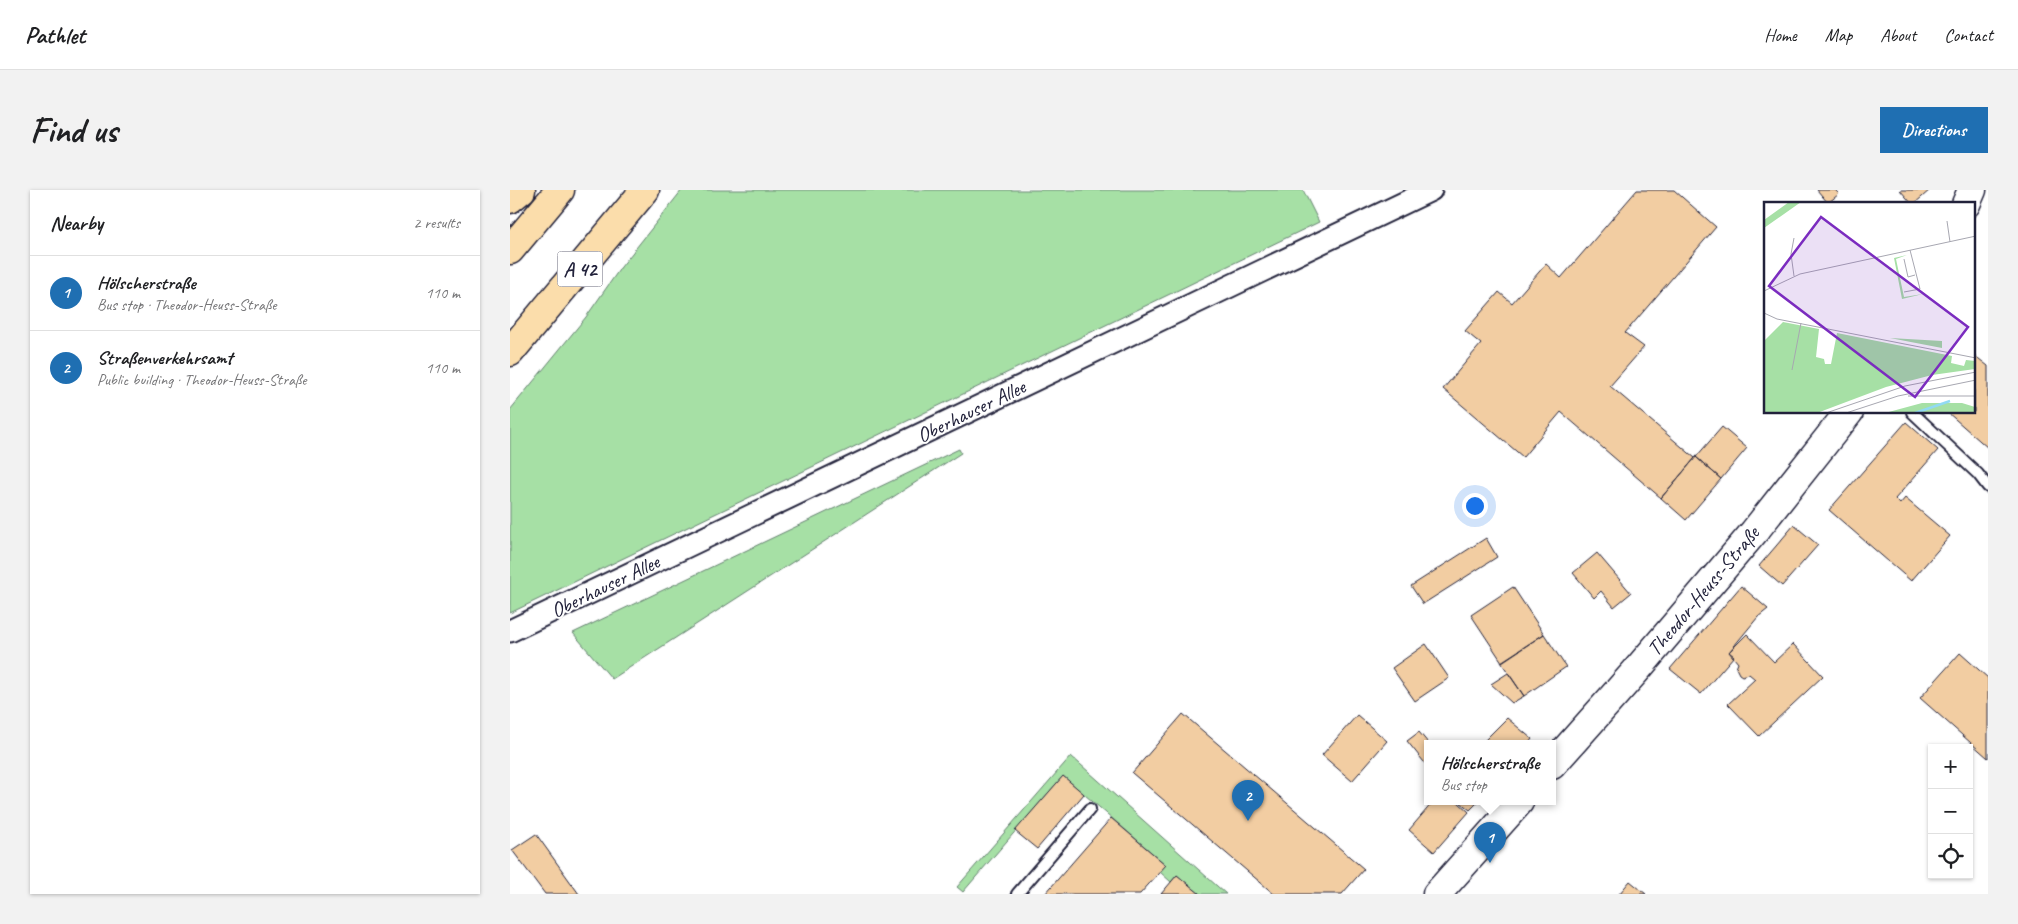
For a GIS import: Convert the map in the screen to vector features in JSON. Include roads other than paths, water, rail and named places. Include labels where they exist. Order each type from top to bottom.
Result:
[{"type":"highway","points":[[510,199],[522,190]]},
{"type":"highway","points":[[510,250],[560,190]]},
{"type":"highway","name":"A 42","points":[[510,352],[644,190]]},
{"type":"street","name":"Oberhauser Allee","points":[[510,631],[1431,190]]},
{"type":"street","points":[[1967,202],[1972,190]]},
{"type":"street","name":"Theodor-Heuss-Straße","points":[[1556,761],[1635,672],[1754,532],[1847,414]]},
{"type":"street","points":[[1437,894],[1516,805]]},
{"type":"lane","points":[[1914,414],[1978,474],[1988,487]]},
{"type":"lane","points":[[1017,894],[1090,809]]},
{"type":"place","name":"Straßenverkehrsamt","points":[[1248,821]]},
{"type":"place","name":"Hölscherstraße","points":[[1490,863]]}]
